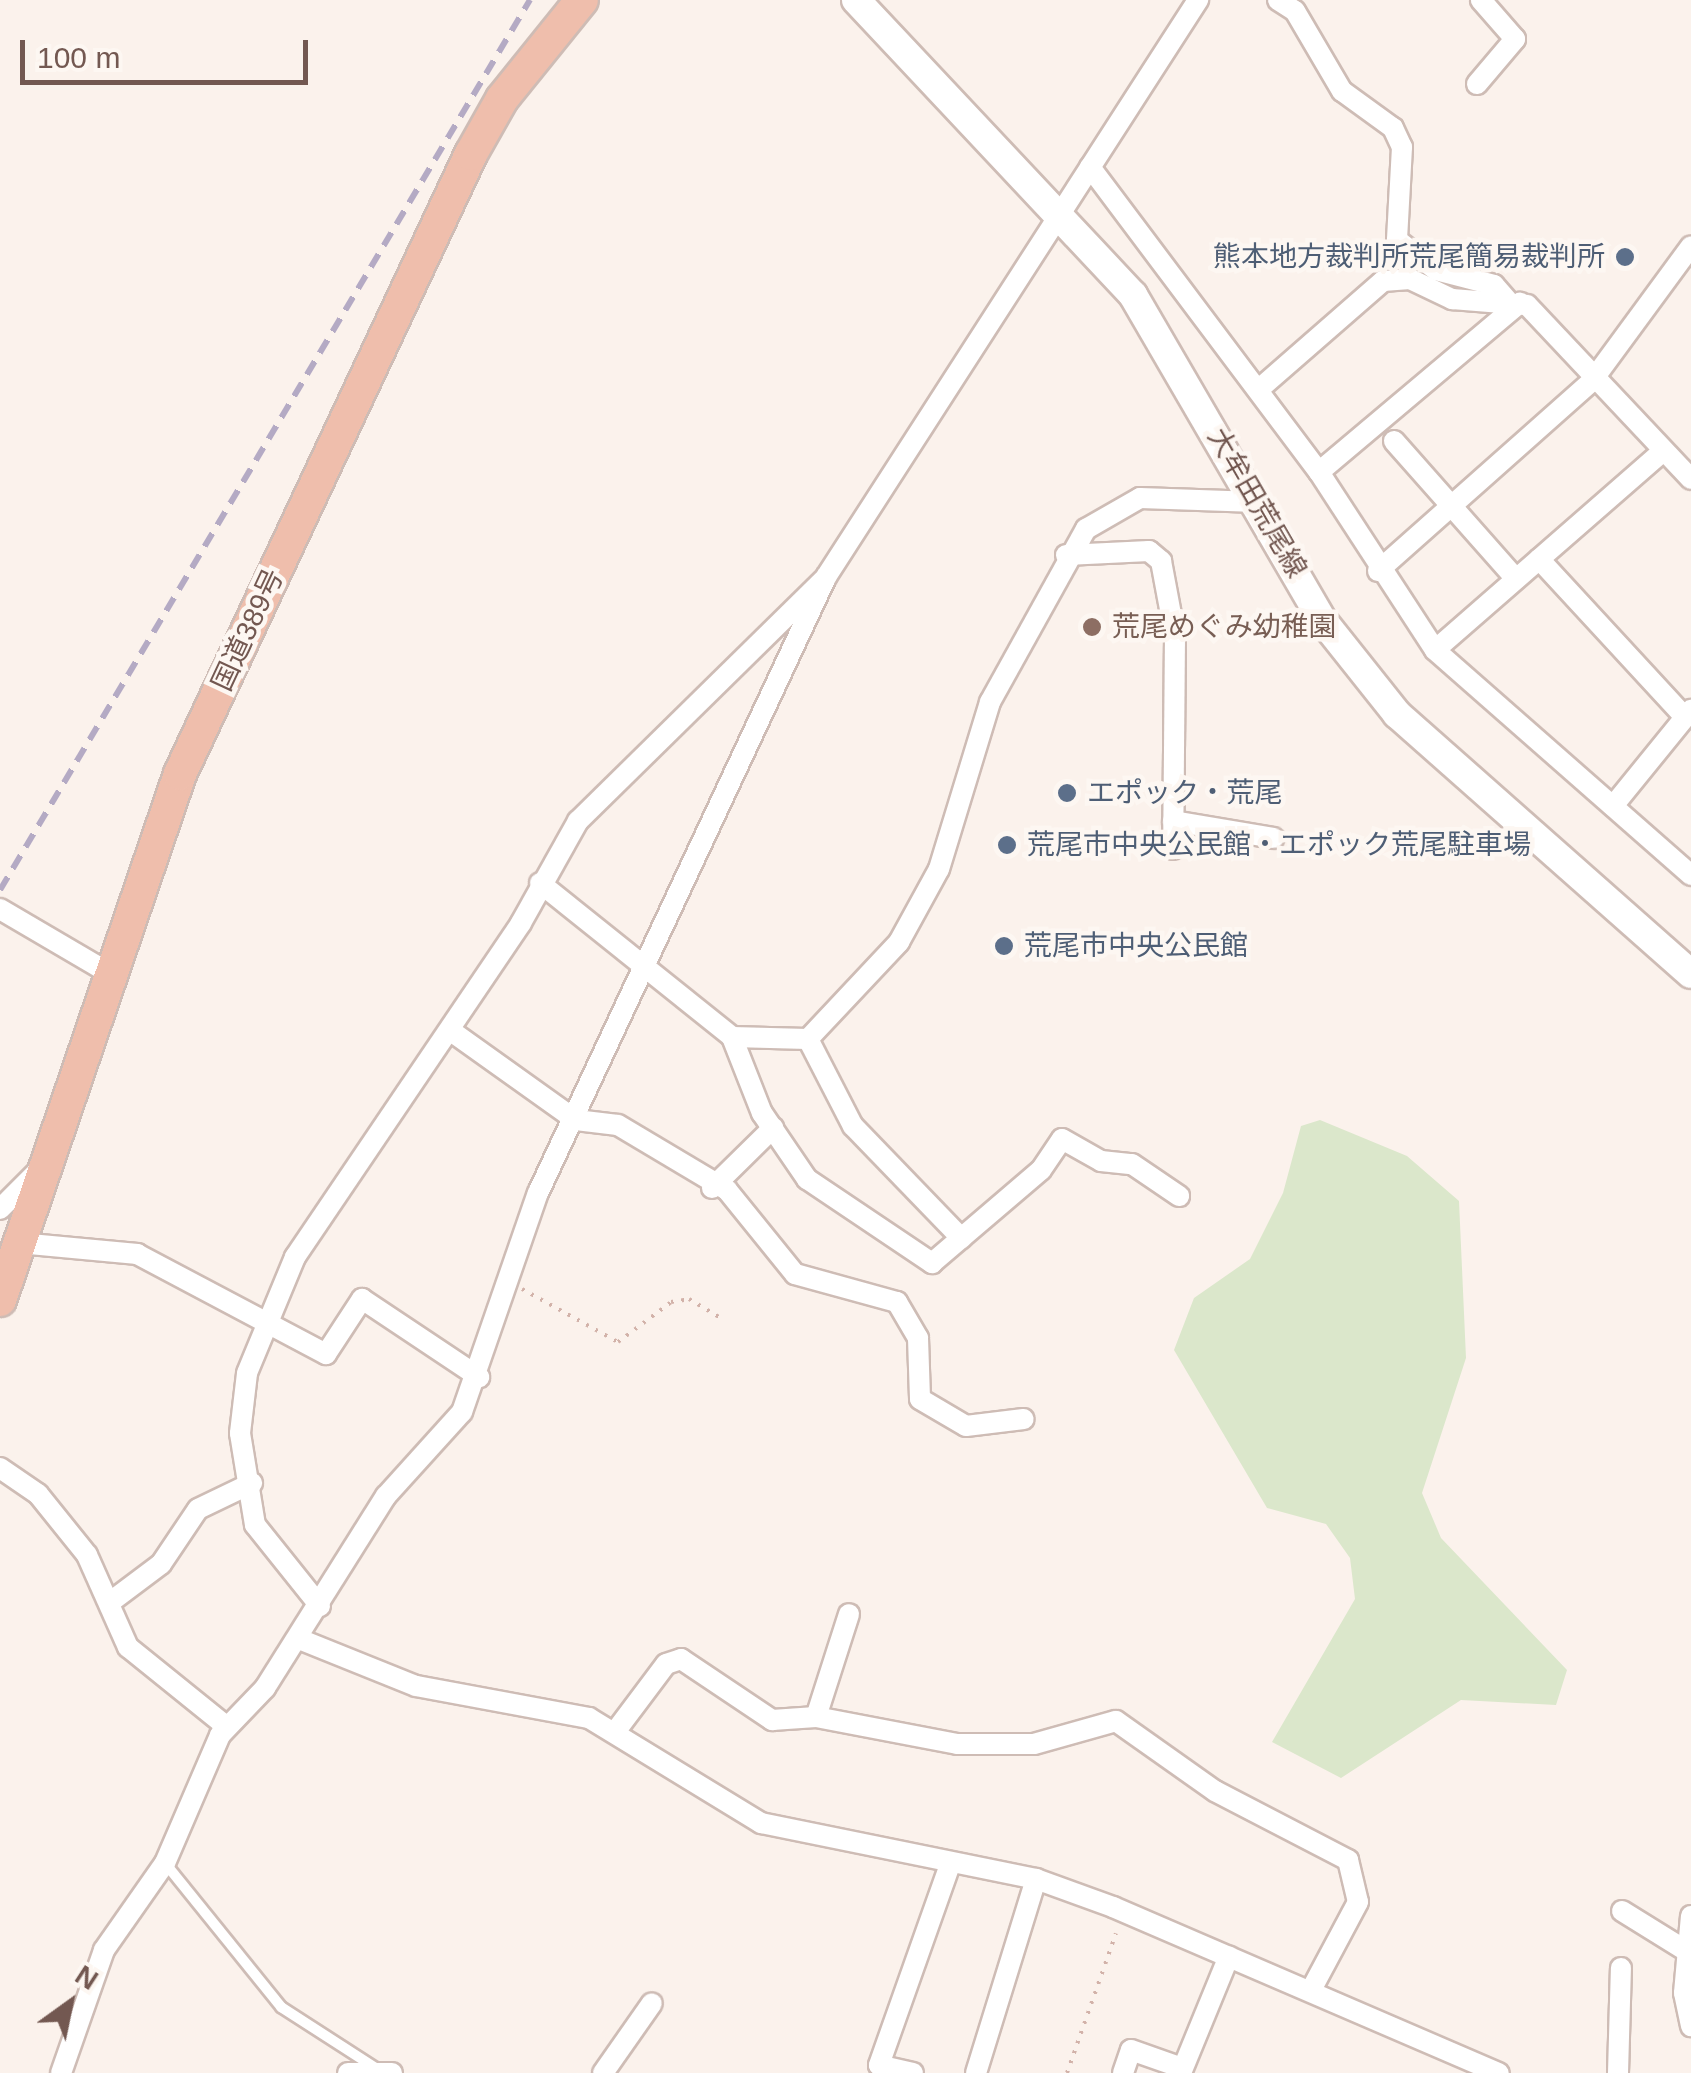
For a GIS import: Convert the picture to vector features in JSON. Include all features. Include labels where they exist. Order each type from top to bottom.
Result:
[{"type":"highway","name":"国道389号","points":[[0,1300],[180,774],[471,154],[502,99],[582,0]]},
{"type":"main road","name":"大牟田荒尾線","points":[[856,0],[1054,217],[1133,295],[1324,621],[1397,714],[1691,974]]},
{"type":"street","points":[[61,2073],[104,1950],[165,1864],[227,1727],[299,1639],[386,1496],[443,1440],[479,1377],[538,1193],[576,1120],[826,576],[1054,217],[1198,0]]},
{"type":"street","points":[[1477,84],[1515,39],[1481,0]]},
{"type":"street","points":[[1285,2],[1342,91],[1398,137],[1398,240],[1436,270],[1494,286],[1514,302],[1691,479]]},
{"type":"street","points":[[1090,167],[1320,472],[1378,570],[1435,650],[1691,875]]},
{"type":"street","points":[[1378,570],[1592,381],[1691,246]]},
{"type":"street","points":[[1258,390],[1383,282],[1410,279],[1452,299],[1514,302]]},
{"type":"street","points":[[1320,472],[1514,302]]},
{"type":"street","points":[[1394,441],[1516,580]]},
{"type":"street","points":[[1435,650],[1662,452]]},
{"type":"street","points":[[732,1037],[808,1039],[899,942],[939,869],[990,702],[1066,555],[1114,507],[1140,498],[1256,502]]},
{"type":"street","points":[[1066,555],[1149,550],[1160,561],[1175,636],[1173,849]]},
{"type":"street","points":[[1539,560],[1687,719],[1613,806]]},
{"type":"street","points":[[320,1606],[255,1526],[240,1400],[266,1317],[295,1257],[451,1031],[591,807],[826,576]]},
{"type":"street","points":[[1173,821],[1274,838]]},
{"type":"street","points":[[540,884],[648,962],[732,1037],[773,1128],[824,1196],[911,1255],[932,1263],[1041,1170],[1062,1138],[1102,1162],[1132,1164],[1179,1196]]},
{"type":"street","points":[[0,909],[112,974]]},
{"type":"street","points":[[451,1031],[576,1120],[618,1125],[712,1188],[727,1190],[795,1274],[897,1302],[918,1338],[920,1399],[966,1426],[1024,1419]]},
{"type":"street","points":[[808,1039],[853,1126],[960,1238]]},
{"type":"street","points":[[712,1188],[773,1128]]},
{"type":"street","points":[[0,1208],[47,1162]]},
{"type":"street","points":[[20,1243],[138,1254],[266,1317],[326,1354],[362,1300],[479,1377]]},
{"type":"street","points":[[0,1468],[57,1517],[109,1603],[128,1647],[227,1727]]},
{"type":"street","points":[[109,1603],[161,1564],[198,1509],[252,1483]]},
{"type":"street","points":[[816,1717],[849,1614]]},
{"type":"street","points":[[299,1639],[416,1686],[549,1706],[615,1732],[762,1823],[1036,1880],[1311,1990],[1499,2073]]},
{"type":"street","points":[[615,1732],[666,1664],[681,1659],[772,1720],[816,1717],[957,1744],[1034,1744],[1116,1722],[1215,1791],[1348,1860],[1358,1902],[1311,1990]]},
{"type":"street","points":[[914,2073],[880,2065],[952,1862]]},
{"type":"street","points":[[976,2073],[1036,1880]]},
{"type":"street","points":[[1622,1911],[1685,1950]]},
{"type":"street","points":[[1691,1916],[1685,1950],[1691,2026]]},
{"type":"street","points":[[1123,2073],[1131,2050],[1182,2070],[1229,1956]]},
{"type":"street","points":[[1618,2073],[1622,1968]]},
{"type":"street","points":[[603,2073],[652,2003]]},
{"type":"street","points":[[348,2073],[383,2070]]},
{"type":"lane","points":[[165,1864],[281,2006],[383,2070]]},
{"type":"path","points":[[510,1281],[618,1342],[672,1302],[688,1300],[718,1318]]},
{"type":"path","points":[[1067,2073],[1116,1933]]},
{"type":"green space","points":[[1320,1120],[1407,1156],[1459,1201],[1466,1358],[1422,1493],[1441,1538],[1567,1670],[1556,1705],[1461,1700],[1341,1778],[1272,1742],[1355,1599],[1350,1558],[1326,1524],[1267,1508],[1174,1350],[1194,1298],[1250,1259],[1283,1193],[1301,1126]]},
{"type":"railway","points":[[0,890],[530,0]]},
{"type":"place","name":"熊本地方裁判所荒尾簡易裁判所","points":[[1625,257]]},
{"type":"place","name":"荒尾めぐみ幼稚園","points":[[1092,627]]},
{"type":"place","name":"エポック・荒尾","points":[[1067,793]]},
{"type":"place","name":"荒尾市中央公民館・エポック荒尾駐車場","points":[[1007,845]]},
{"type":"place","name":"荒尾市中央公民館","points":[[1004,946]]}]
